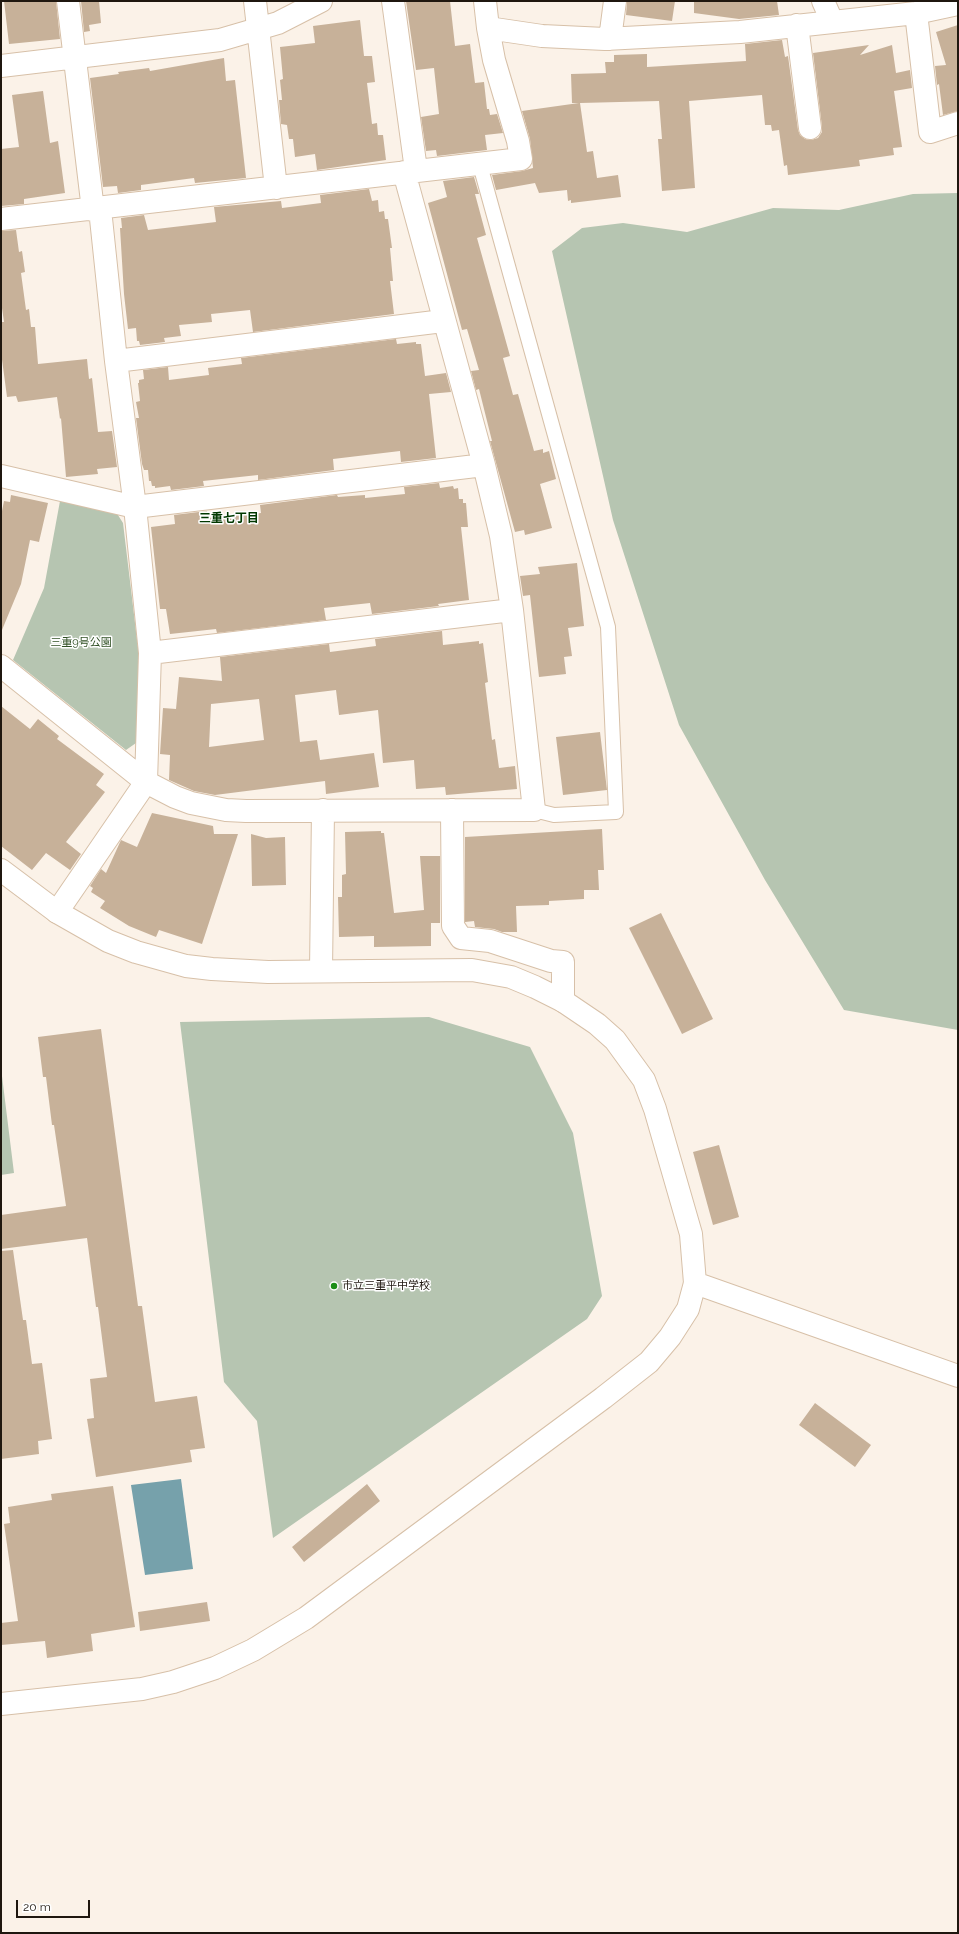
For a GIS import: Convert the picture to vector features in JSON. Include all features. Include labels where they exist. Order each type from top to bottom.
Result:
[{"type":"street","points":[[57,912],[146,782],[150,653],[135,507],[68,1]]},
{"type":"street","points":[[255,1],[276,188]]},
{"type":"street","points":[[1,66],[220,40],[259,30],[278,23],[321,1]]},
{"type":"street","points":[[1,666],[146,782],[175,797],[191,803],[226,810],[534,810],[512,610],[501,536],[484,465],[443,321],[410,171],[393,1]]},
{"type":"street","points":[[1,219],[96,210],[410,171],[521,160],[518,141],[494,60],[485,1]]},
{"type":"street","points":[[610,39],[615,1]]},
{"type":"street","points":[[823,1],[832,21]]},
{"type":"street","points":[[488,28],[542,36],[610,39],[740,32],[916,13],[958,4]]},
{"type":"street","points":[[916,13],[930,132],[958,123]]},
{"type":"street","points":[[797,25],[810,128]]},
{"type":"street","points":[[116,361],[443,321]]},
{"type":"street","points":[[1,476],[135,507],[484,465]]},
{"type":"street","points":[[150,653],[512,610]]},
{"type":"street","points":[[321,971],[323,810]]},
{"type":"street","points":[[452,810],[453,926],[461,938],[490,941],[551,961],[563,962],[563,1001]]},
{"type":"street","points":[[1,870],[57,912],[108,941],[159,959],[186,966],[241,971],[472,970],[511,977],[563,1001],[597,1024],[615,1040],[644,1080],[655,1109],[691,1234],[695,1283],[688,1309],[670,1338],[649,1362],[603,1398],[306,1618],[253,1650],[215,1668],[173,1682],[142,1689],[1,1704]]},
{"type":"street","points":[[695,1283],[958,1376]]},
{"type":"lane","points":[[480,165],[608,627],[616,812],[554,815],[534,810]]},
{"type":"green space","points":[[958,193],[958,1030],[844,1010],[765,880],[679,725],[613,520],[552,251],[582,228],[623,223],[687,232],[773,208],[839,210],[913,194]]},
{"type":"green space","name":"三重9号公園","points":[[60,501],[116,512],[123,523],[139,656],[136,743],[126,750],[13,660],[44,588]]},
{"type":"green space","points":[[429,1017],[530,1047],[573,1133],[602,1296],[587,1319],[273,1538],[257,1421],[224,1382],[180,1022]]},
{"type":"green space","points":[[1,1068],[14,1173],[1,1175]]},
{"type":"water","points":[[181,1479],[193,1569],[145,1575],[131,1485]]},
{"type":"building","points":[[4,1],[56,1],[60,39],[9,44]]},
{"type":"building","points":[[81,1],[99,1],[101,23],[89,25],[90,31],[84,32]]},
{"type":"building","points":[[406,1],[450,1],[455,46],[470,44],[475,83],[484,82],[487,109],[489,109],[490,115],[497,114],[503,133],[485,135],[487,150],[437,156],[436,150],[426,151],[421,117],[439,114],[434,68],[416,70]]},
{"type":"building","points":[[627,1],[675,1],[672,21],[626,15]]},
{"type":"building","points":[[694,1],[777,1],[779,15],[739,19],[694,13]]},
{"type":"building","points":[[360,20],[364,56],[372,56],[375,82],[367,83],[372,124],[377,123],[378,135],[383,135],[386,160],[317,170],[315,154],[295,157],[293,139],[289,139],[287,125],[281,124],[279,100],[282,100],[280,80],[283,79],[280,47],[315,43],[313,26]]},
{"type":"building","points":[[958,25],[958,111],[943,115],[935,66],[946,65],[936,32]]},
{"type":"building","points":[[782,40],[785,57],[788,56],[798,130],[800,135],[805,139],[811,140],[818,138],[822,132],[813,53],[869,45],[860,55],[892,45],[896,73],[910,70],[912,88],[894,91],[902,147],[893,148],[894,155],[859,160],[860,166],[788,175],[787,165],[784,166],[779,130],[772,131],[771,125],[765,125],[762,95],[689,101],[695,188],[662,191],[658,139],[662,139],[659,101],[580,103],[587,152],[593,151],[597,178],[618,175],[621,197],[571,203],[571,200],[568,201],[567,190],[539,193],[535,183],[496,190],[492,175],[533,168],[530,139],[522,111],[579,103],[572,103],[571,74],[606,73],[605,62],[614,62],[614,55],[647,54],[647,67],[746,61],[745,44]]},
{"type":"building","points":[[224,58],[226,81],[235,80],[246,178],[195,183],[194,178],[141,185],[141,190],[118,193],[117,186],[103,187],[90,78],[119,74],[118,72],[149,68],[150,71]]},
{"type":"building","points":[[43,91],[50,143],[58,141],[65,193],[24,199],[24,204],[1,206],[1,149],[19,147],[12,95]]},
{"type":"building","points":[[474,177],[479,194],[475,194],[486,235],[477,238],[510,356],[503,358],[513,395],[518,394],[534,451],[543,449],[543,453],[549,451],[556,479],[540,484],[552,528],[525,535],[524,530],[515,532],[490,441],[492,441],[479,389],[476,390],[471,371],[479,370],[467,329],[462,330],[428,203],[447,197],[443,181]]},
{"type":"building","points":[[369,189],[372,201],[378,200],[379,212],[384,211],[385,219],[388,219],[392,248],[390,248],[393,281],[390,281],[394,314],[253,332],[250,310],[211,314],[212,322],[179,325],[181,336],[164,338],[165,342],[140,345],[139,341],[137,341],[136,328],[128,329],[124,294],[120,228],[122,228],[121,218],[144,215],[148,230],[216,222],[214,207],[281,201],[282,208],[321,203],[320,195]]},
{"type":"building","points":[[16,230],[19,252],[22,251],[25,272],[21,273],[26,310],[29,309],[31,327],[35,327],[38,364],[87,359],[89,379],[92,378],[98,432],[112,431],[117,467],[97,469],[98,474],[66,477],[61,418],[60,419],[57,397],[18,402],[16,396],[7,397],[1,352],[1,322],[4,322],[1,301],[1,231]]},
{"type":"building","points":[[396,339],[397,344],[416,342],[416,344],[421,344],[425,376],[446,373],[451,392],[429,394],[436,458],[401,462],[400,451],[333,459],[334,470],[258,480],[258,475],[203,481],[204,486],[171,490],[170,486],[155,488],[155,486],[152,486],[151,481],[149,481],[148,470],[144,470],[142,464],[136,418],[139,418],[136,402],[140,401],[138,383],[139,380],[144,379],[143,370],[168,367],[169,380],[209,375],[208,368],[242,364],[241,358]]},
{"type":"building","points":[[439,483],[440,488],[453,486],[454,489],[458,488],[459,499],[463,499],[463,503],[466,503],[468,527],[461,527],[469,600],[438,604],[439,606],[372,614],[370,603],[324,608],[326,620],[217,633],[216,629],[170,634],[166,609],[160,609],[151,527],[175,524],[174,515],[207,511],[208,518],[261,513],[260,505],[337,495],[338,497],[365,495],[365,498],[405,494],[404,487]]},
{"type":"building","points":[[11,495],[48,503],[39,542],[30,540],[21,584],[2,630],[1,516],[4,501],[10,502]]},
{"type":"building","points":[[577,563],[584,626],[568,628],[572,656],[564,657],[566,674],[539,677],[530,595],[523,596],[520,576],[540,574],[538,567]]},
{"type":"building","points":[[442,631],[443,645],[479,641],[479,644],[483,643],[488,682],[485,683],[492,740],[495,739],[499,768],[515,766],[517,789],[446,795],[445,787],[416,789],[414,760],[383,763],[378,710],[339,715],[336,690],[295,695],[300,742],[317,740],[320,760],[374,753],[379,787],[326,794],[325,781],[215,795],[194,791],[169,780],[170,755],[160,754],[163,708],[176,709],[179,677],[222,681],[220,657],[329,644],[330,652],[376,646],[375,639]],"holes":[[[259,699],[264,740],[209,747],[211,704]]]},
{"type":"building","points":[[1,706],[30,729],[38,719],[59,736],[57,739],[104,774],[96,785],[105,792],[66,842],[81,854],[70,870],[46,853],[32,870],[1,846]]},
{"type":"building","points":[[600,732],[607,790],[563,795],[556,737]]},
{"type":"building","points":[[152,813],[213,826],[214,834],[238,834],[202,944],[159,930],[156,937],[129,926],[100,908],[105,901],[91,892],[93,888],[90,886],[101,869],[106,873],[121,840],[137,847]]},
{"type":"building","points":[[602,829],[604,870],[598,870],[599,890],[584,890],[584,899],[549,901],[549,905],[516,906],[517,932],[502,932],[494,929],[475,927],[474,921],[465,922],[465,837]]},
{"type":"building","points":[[381,831],[381,833],[384,833],[394,913],[424,910],[420,856],[440,856],[440,923],[431,923],[431,946],[374,947],[374,936],[339,937],[338,897],[342,897],[342,875],[346,874],[345,832]]},
{"type":"building","points":[[251,834],[266,838],[285,837],[286,885],[252,886]]},
{"type":"building","points":[[661,913],[713,1019],[682,1034],[629,928]]},
{"type":"building","points":[[101,1029],[138,1306],[142,1306],[155,1402],[197,1396],[205,1448],[190,1450],[192,1462],[96,1477],[87,1419],[94,1418],[90,1379],[107,1377],[87,1238],[1,1249],[1,1215],[66,1206],[54,1125],[52,1125],[46,1077],[43,1077],[38,1037]]},
{"type":"building","points":[[719,1145],[739,1217],[713,1225],[693,1152]]},
{"type":"building","points":[[13,1250],[23,1320],[26,1320],[32,1364],[42,1363],[52,1439],[38,1441],[39,1454],[1,1459],[1,1251]]},
{"type":"building","points":[[815,1403],[871,1445],[855,1467],[799,1425]]},
{"type":"building","points":[[367,1484],[380,1501],[304,1562],[292,1547]]},
{"type":"building","points":[[113,1486],[135,1627],[91,1634],[93,1651],[47,1658],[45,1641],[1,1645],[1,1623],[18,1621],[4,1524],[10,1523],[8,1507],[52,1500],[51,1494]]},
{"type":"building","points":[[207,1602],[210,1621],[140,1631],[138,1612]]},
{"type":"place","name":"市立三重平中学校","points":[[334,1286]]},
{"type":"district","name":"三重七丁目","points":[[229,518]]}]
